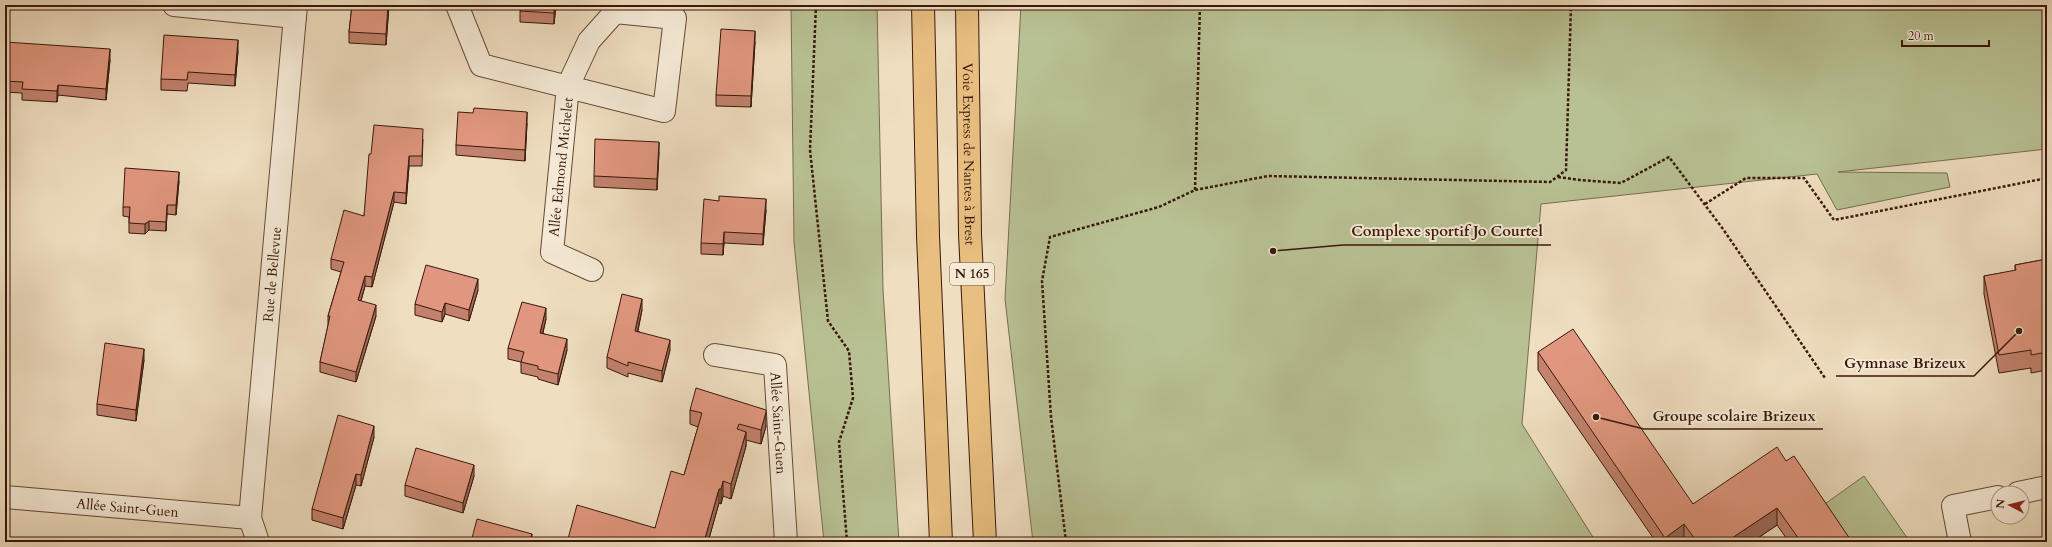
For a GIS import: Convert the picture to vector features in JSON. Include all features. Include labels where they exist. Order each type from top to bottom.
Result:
[{"type":"highway","name":"N 165","points":[[923,5],[928,236],[941,542]]},
{"type":"highway","name":"Voie Express de Nantes à Brest","points":[[967,5],[970,234],[985,542]]},
{"type":"street","points":[[174,5],[295,11]]},
{"type":"street","name":"Allée Edmond Michelet","points":[[457,5],[481,65],[568,86],[664,111],[675,18],[615,12],[589,40],[568,86],[552,252],[592,270]]},
{"type":"street","name":"Rue de Bellevue","points":[[258,542],[250,518],[295,11]]},
{"type":"street","name":"Allée Saint-Guen","points":[[715,355],[775,365],[786,542]]},
{"type":"street","points":[[2030,491],[2047,487]]},
{"type":"street","name":"Allée Saint-Guen","points":[[5,497],[250,518]]},
{"type":"street","points":[[1960,542],[1953,506],[1990,499]]},
{"type":"path","points":[[816,5],[810,150],[828,321],[849,351],[853,398],[839,442],[848,542]]},
{"type":"path","points":[[1195,190],[1200,5]]},
{"type":"path","points":[[1066,542],[1051,417],[1042,281],[1050,237],[1159,207],[1195,190],[1268,176],[1550,182],[1566,170],[1571,5]]},
{"type":"path","points":[[1558,177],[1620,183],[1669,157],[1705,204],[1825,378]]},
{"type":"path","points":[[1705,204],[1746,178],[1804,178],[1834,220],[2047,178]]},
{"type":"green space","points":[[791,5],[877,5],[883,290],[899,542],[824,542],[794,242]]},
{"type":"green space","points":[[1021,5],[2047,5],[2047,149],[1838,172],[1947,173],[1950,187],[1837,210],[1817,174],[1541,204],[1522,424],[1596,542],[1033,542],[1005,299]]},
{"type":"green space","points":[[1864,476],[1910,542],[1846,542],[1822,506]]},
{"type":"building","points":[[352,5],[388,5],[386,34],[349,32]]},
{"type":"building","points":[[520,5],[555,5],[554,13],[520,11]]},
{"type":"building","points":[[721,29],[755,31],[751,96],[716,95]]},
{"type":"building","points":[[164,35],[238,40],[235,75],[188,72],[187,80],[161,79]]},
{"type":"building","points":[[5,42],[110,49],[106,89],[58,85],[57,91],[22,89],[23,82],[5,81]]},
{"type":"building","points":[[474,108],[527,112],[525,150],[456,145],[458,112],[473,113]]},
{"type":"building","points":[[374,125],[423,129],[422,156],[409,156],[406,193],[394,192],[372,277],[365,276],[358,300],[376,305],[356,372],[320,362],[330,316],[328,316],[344,262],[331,259],[344,210],[364,216],[369,154],[371,154]]},
{"type":"building","points":[[595,139],[659,142],[657,179],[594,176]]},
{"type":"building","points":[[125,168],[179,172],[176,205],[167,205],[166,222],[149,221],[145,224],[129,223],[130,207],[123,207]]},
{"type":"building","points":[[719,196],[766,199],[763,234],[724,232],[723,244],[701,243],[704,199],[719,201]]},
{"type":"building","points":[[2047,259],[2047,352],[2031,355],[2031,350],[1999,355],[1984,276],[2016,270],[2015,265]]},
{"type":"building","points":[[426,265],[478,279],[469,310],[445,303],[442,312],[415,304]]},
{"type":"building","points":[[622,294],[642,299],[635,331],[670,340],[662,371],[628,362],[628,366],[607,357]]},
{"type":"building","points":[[522,302],[546,308],[540,333],[567,339],[558,374],[538,369],[538,366],[521,362],[524,352],[508,348]]},
{"type":"building","points":[[1573,329],[1693,504],[1777,447],[1786,461],[1794,456],[1852,542],[1801,542],[1777,508],[1726,542],[1697,542],[1684,524],[1665,538],[1538,352]]},
{"type":"building","points":[[105,343],[144,349],[136,410],[97,404]]},
{"type":"building","points":[[696,388],[766,410],[761,430],[739,424],[737,429],[746,432],[731,484],[723,481],[721,489],[719,489],[704,542],[580,542],[568,539],[577,505],[655,528],[671,471],[684,475],[702,413],[690,410]]},
{"type":"building","points":[[338,415],[374,426],[361,475],[356,474],[343,518],[312,509]]},
{"type":"building","points":[[416,448],[474,465],[463,503],[405,485]]},
{"type":"building","points":[[477,519],[532,534],[529,542],[471,542]]},
{"type":"building","points":[[5,539],[47,542],[5,542]]},
{"type":"place","name":"Complexe sportif Jo Courtel","points":[[1273,251]]},
{"type":"place","name":"Gymnase Brizeux","points":[[2019,331]]},
{"type":"place","name":"Groupe scolaire Brizeux","points":[[1596,417]]}]
